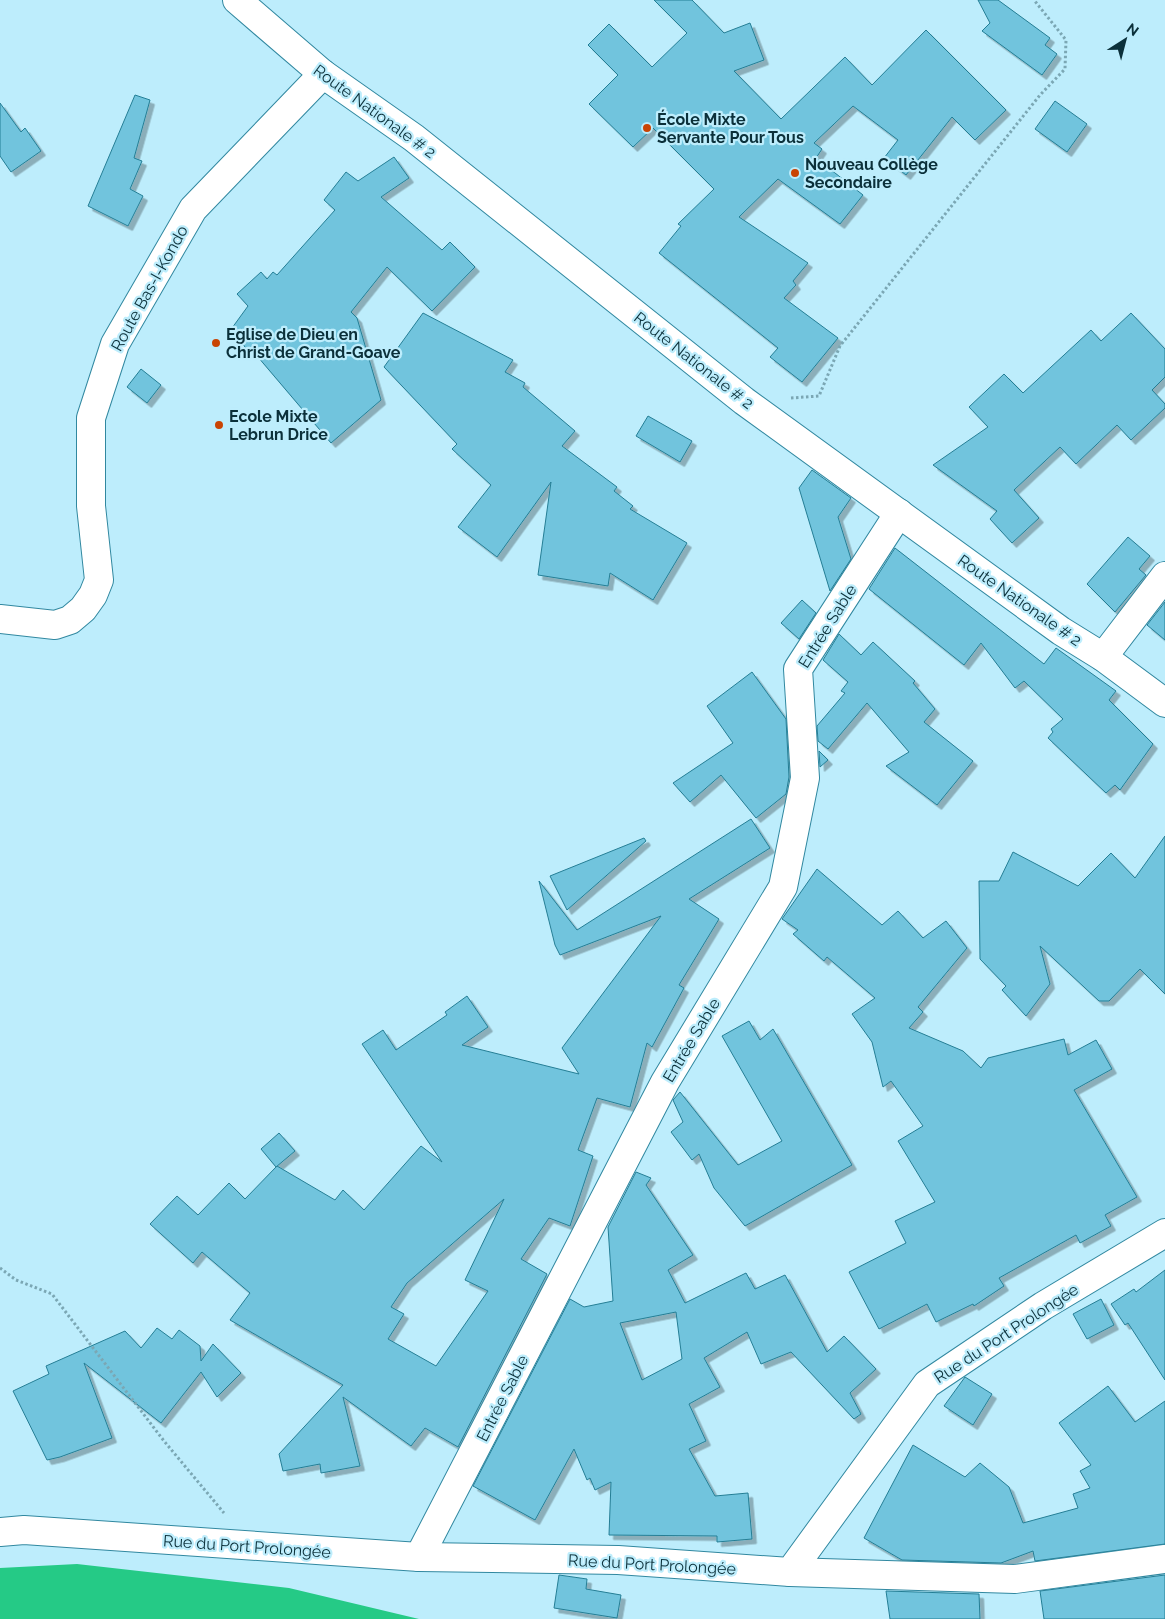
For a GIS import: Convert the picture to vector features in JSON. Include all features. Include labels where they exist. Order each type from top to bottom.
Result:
[{"type":"street","name":"Route Nationale # 2","points":[[237,0],[323,74],[414,138],[744,401],[1061,631],[1103,657],[1165,703]]},
{"type":"street","name":"Route Bas-I-Kondo","points":[[0,619],[55,625],[70,620],[83,609],[93,595],[99,580],[91,506],[91,418],[116,344],[193,209],[323,74]]},
{"type":"street","name":"Entrée Sable","points":[[419,1557],[665,1082],[783,888],[805,778],[798,669],[899,513]]},
{"type":"street","points":[[1103,657],[1165,576]]},
{"type":"street","name":"Rue du Port Prolongée","points":[[0,1532],[24,1530],[419,1557],[618,1560],[790,1572],[927,1384],[1043,1306],[1165,1233]]},
{"type":"street","points":[[790,1572],[1015,1579],[1165,1558]]},
{"type":"path","points":[[744,401],[819,396],[840,346],[1034,103],[1065,69],[1066,40],[1034,0]]},
{"type":"path","points":[[0,1268],[16,1280],[52,1294],[164,1441],[252,1546]]},
{"type":"shaded area","points":[[77,1564],[289,1588],[419,1619],[0,1619],[0,1568]]},
{"type":"building","points":[[654,0],[692,0],[724,33],[750,23],[764,60],[734,71],[781,119],[845,57],[872,85],[926,30],[1006,110],[975,140],[952,117],[906,175],[884,158],[898,140],[853,106],[814,143],[822,149],[816,158],[863,195],[840,224],[778,179],[739,217],[808,263],[793,281],[796,285],[784,298],[838,338],[802,382],[770,357],[778,348],[659,253],[681,226],[678,224],[714,189],[653,128],[633,147],[589,104],[618,75],[588,45],[609,24],[652,67],[687,33]]},
{"type":"building","points":[[978,0],[998,0],[1050,38],[1045,45],[1057,54],[1042,75],[982,31],[990,23]]},
{"type":"building","points":[[135,95],[150,100],[134,158],[142,161],[130,189],[143,196],[128,226],[88,206]]},
{"type":"building","points":[[1055,101],[1087,124],[1067,152],[1035,129]]},
{"type":"building","points":[[0,103],[21,132],[25,128],[41,151],[11,172],[0,156]]},
{"type":"building","points":[[394,157],[409,178],[381,197],[442,250],[450,242],[475,267],[432,311],[387,267],[351,312],[357,318],[381,400],[331,443],[252,350],[249,353],[232,328],[248,306],[237,294],[261,272],[267,279],[273,272],[277,275],[335,210],[324,200],[346,172],[358,181]]},
{"type":"building","points":[[423,313],[513,360],[505,372],[525,383],[523,387],[575,431],[562,446],[617,487],[614,491],[633,506],[630,509],[687,543],[653,600],[610,573],[608,586],[538,575],[551,482],[497,557],[458,527],[491,485],[452,449],[457,444],[384,367]]},
{"type":"building","points":[[1131,313],[1165,349],[1165,377],[1152,390],[1165,404],[1165,408],[1131,440],[1117,425],[1076,464],[1060,447],[1014,490],[1039,518],[1012,543],[990,519],[997,511],[933,465],[988,427],[969,407],[1004,374],[1023,393],[1091,330],[1101,341]]},
{"type":"building","points":[[141,369],[161,385],[147,403],[127,387]]},
{"type":"building","points":[[648,416],[692,441],[680,462],[636,436]]},
{"type":"building","points":[[812,470],[851,498],[838,517],[851,559],[830,591],[799,488]]},
{"type":"building","points":[[1128,537],[1150,556],[1139,569],[1146,575],[1115,612],[1087,584]]},
{"type":"building","points":[[895,548],[1044,664],[1056,648],[1116,691],[1109,700],[1153,744],[1120,790],[1115,785],[1106,793],[1048,738],[1053,732],[1051,729],[1063,719],[1024,681],[1015,688],[981,643],[964,665],[869,589]]},
{"type":"building","points":[[802,600],[816,613],[799,639],[781,623]]},
{"type":"building","points":[[1165,602],[1165,640],[1147,625]]},
{"type":"building","points":[[839,634],[861,655],[873,642],[915,681],[913,683],[935,709],[924,722],[973,761],[937,805],[886,766],[909,752],[867,703],[828,749],[818,741],[817,726],[845,693],[841,691],[848,682],[823,660]]},
{"type":"building","points":[[752,672],[786,719],[789,777],[786,794],[756,818],[721,775],[690,802],[673,783],[733,743],[707,706]]},
{"type":"building","points":[[819,751],[828,760],[820,767]]},
{"type":"building","points":[[751,819],[770,848],[689,899],[719,919],[679,985],[684,988],[652,1047],[647,1043],[630,1107],[597,1098],[578,1150],[593,1156],[570,1226],[549,1218],[521,1259],[547,1274],[458,1447],[425,1428],[411,1446],[343,1397],[360,1466],[321,1473],[320,1464],[283,1471],[279,1454],[343,1385],[230,1320],[250,1293],[202,1252],[193,1263],[150,1224],[177,1196],[198,1215],[229,1183],[245,1199],[277,1166],[335,1200],[343,1190],[364,1210],[421,1146],[442,1162],[362,1044],[383,1030],[396,1050],[447,1015],[445,1012],[467,996],[488,1027],[462,1045],[579,1074],[562,1048],[661,916],[560,955],[555,945],[539,881],[577,930]],"holes":[[[504,1199],[465,1280],[488,1291],[436,1366],[388,1339],[404,1314],[391,1307],[407,1283]]]},
{"type":"building","points":[[1165,836],[1165,994],[1140,969],[1109,1001],[1099,1001],[1040,946],[1050,984],[1026,1016],[1002,990],[1006,986],[980,959],[979,881],[999,881],[1013,852],[1078,886],[1111,853],[1135,878]]},
{"type":"building","points":[[644,838],[646,841],[567,910],[550,876]]},
{"type":"building","points":[[817,869],[882,925],[898,911],[923,938],[946,921],[967,948],[918,1007],[923,1012],[909,1028],[963,1051],[981,1068],[988,1058],[1064,1039],[1068,1055],[1096,1040],[1112,1069],[1074,1090],[1137,1197],[1105,1215],[1111,1226],[1080,1243],[1076,1235],[999,1278],[1004,1286],[974,1306],[973,1304],[936,1322],[927,1304],[879,1329],[849,1272],[906,1243],[895,1221],[935,1202],[898,1141],[923,1126],[891,1081],[883,1087],[872,1042],[852,1014],[875,998],[827,957],[824,961],[793,934],[798,930],[782,919]]},
{"type":"building","points":[[749,1021],[760,1040],[773,1029],[852,1165],[745,1226],[714,1188],[699,1154],[692,1160],[671,1132],[683,1122],[673,1100],[680,1092],[738,1165],[782,1141],[722,1036]]},
{"type":"building","points":[[279,1133],[295,1151],[276,1167],[261,1149]]},
{"type":"building","points":[[636,1172],[651,1178],[646,1185],[693,1255],[668,1270],[685,1303],[746,1273],[755,1289],[785,1275],[827,1352],[844,1336],[876,1369],[850,1393],[861,1414],[854,1419],[791,1352],[761,1364],[747,1332],[704,1358],[720,1387],[689,1404],[706,1441],[689,1449],[715,1496],[748,1493],[752,1539],[717,1542],[717,1536],[609,1535],[611,1482],[595,1490],[590,1478],[587,1480],[574,1449],[535,1520],[473,1486],[570,1299],[584,1307],[613,1301],[608,1227]],"holes":[[[676,1312],[682,1359],[642,1380],[620,1323]]]},
{"type":"building","points":[[1165,1270],[1165,1380],[1128,1323],[1125,1325],[1111,1304],[1134,1289],[1136,1292]]},
{"type":"building","points":[[1101,1299],[1114,1325],[1087,1339],[1073,1314]]},
{"type":"building","points":[[157,1328],[172,1339],[179,1330],[200,1346],[201,1361],[213,1344],[241,1373],[217,1397],[201,1372],[161,1423],[84,1363],[112,1438],[47,1460],[13,1391],[49,1374],[46,1366],[125,1331],[141,1348]]},
{"type":"building","points":[[965,1377],[992,1394],[973,1425],[944,1406]]},
{"type":"building","points":[[1108,1386],[1135,1422],[1165,1401],[1165,1544],[1035,1561],[1033,1551],[1001,1563],[902,1560],[864,1538],[913,1445],[965,1477],[980,1463],[1009,1487],[1023,1523],[1078,1508],[1073,1494],[1090,1488],[1080,1471],[1091,1465],[1059,1423]]},
{"type":"building","points":[[559,1575],[587,1579],[586,1589],[621,1595],[617,1618],[554,1608]]},
{"type":"building","points":[[1165,1575],[1165,1619],[1044,1619],[1040,1591]]},
{"type":"building","points":[[886,1591],[979,1594],[980,1619],[890,1619]]},
{"type":"place","name":"École Mixte Servante Pour Tous","points":[[647,128]]},
{"type":"place","name":"Nouveau Collège Secondaire","points":[[795,173]]},
{"type":"place","name":"Eglise de Dieu en Christ de Grand-Goave","points":[[216,343]]},
{"type":"place","name":"Ecole Mixte Lebrun Drice","points":[[219,425]]}]
